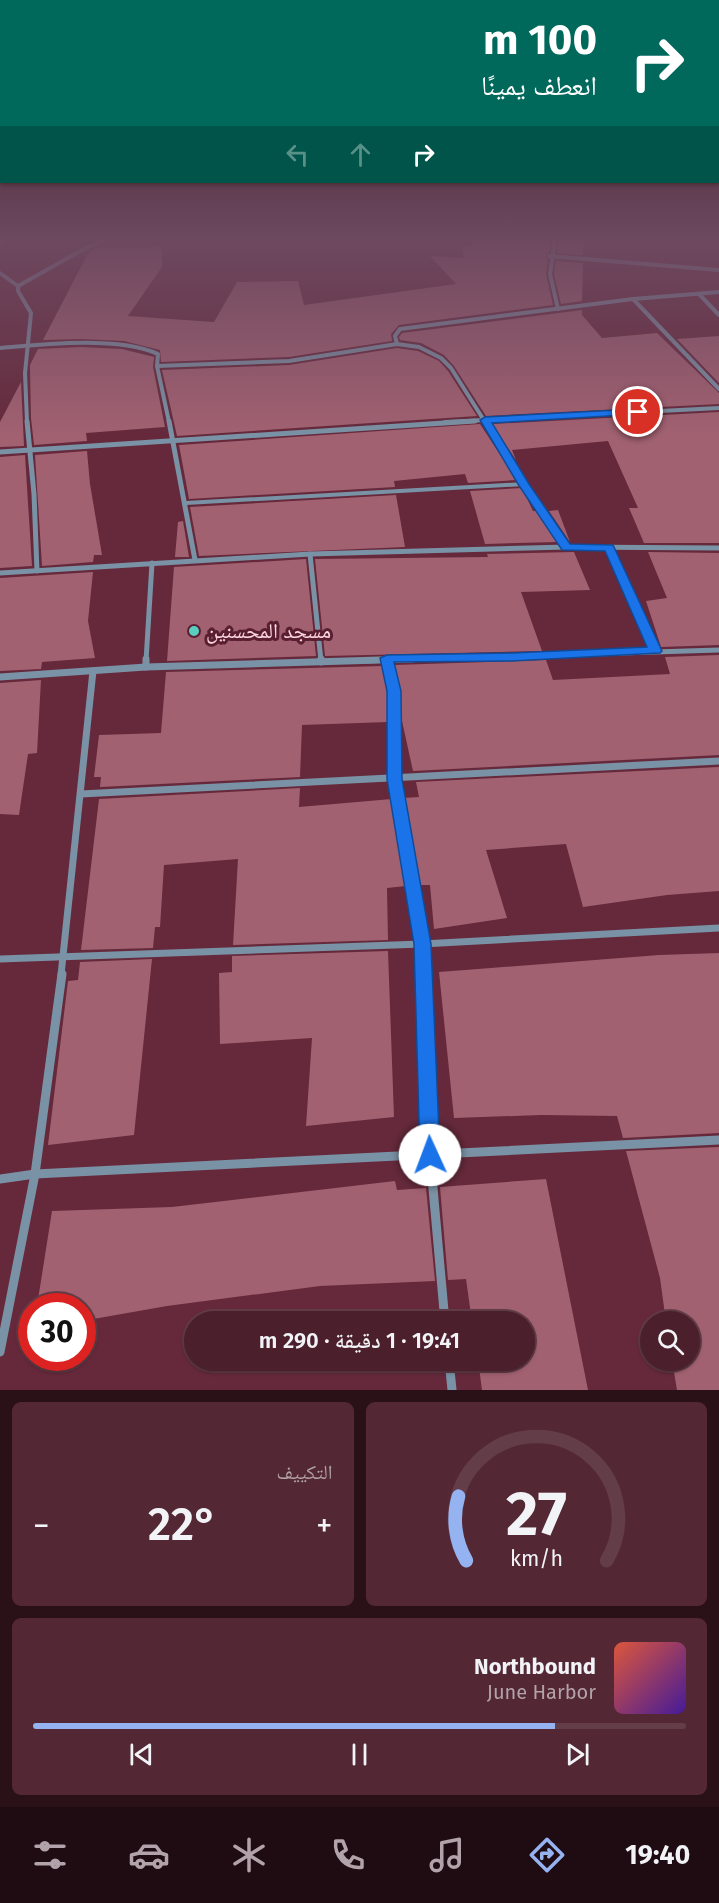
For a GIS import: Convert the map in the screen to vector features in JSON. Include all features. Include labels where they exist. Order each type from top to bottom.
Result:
[{"type":"street","points":[[26,305],[31,313],[25,345],[23,383],[28,450],[32,469],[37,571]]},
{"type":"street","points":[[557,305],[558,309]]},
{"type":"street","points":[[397,344],[395,336],[400,329],[589,305]]},
{"type":"street","points":[[639,305],[719,389]]},
{"type":"street","points":[[157,366],[289,362],[397,344],[419,347],[441,358],[451,368],[524,484],[567,547]]},
{"type":"street","points":[[0,348],[25,345],[139,347],[153,350],[158,354],[157,366],[186,502],[195,560]]},
{"type":"street","points":[[0,452],[173,439],[719,408]]},
{"type":"street","points":[[0,573],[310,554],[567,547],[719,548]]},
{"type":"street","points":[[609,547],[656,651]]},
{"type":"street","points":[[310,554],[321,662]]},
{"type":"street","points":[[146,667],[152,563]]},
{"type":"street","points":[[0,677],[146,667],[387,658],[512,657],[719,650]]},
{"type":"street","points":[[387,658],[394,691],[394,779],[422,944],[430,1155],[444,1311]]},
{"type":"street","points":[[0,1352],[35,1174],[64,955],[93,670]]},
{"type":"street","points":[[81,794],[719,762]]},
{"type":"street","points":[[0,959],[422,944],[719,928]]},
{"type":"street","points":[[0,1179],[35,1174],[719,1140]]},
{"type":"street","points":[[450,1371],[452,1390]]},
{"type":"lane","points":[[186,502],[524,484]]},
{"type":"building","points":[[61,305],[136,305],[128,316],[214,322],[224,305],[553,305],[399,325],[391,334],[392,341],[289,357],[161,362],[160,350],[124,341],[43,340]]},
{"type":"building","points":[[582,310],[582,315],[602,338],[657,333],[719,393],[719,404],[486,416],[454,366],[444,355],[421,343],[400,340],[399,337],[402,333]]},
{"type":"building","points":[[719,336],[719,383],[677,339]]},
{"type":"building","points":[[81,347],[122,349],[154,357],[153,367],[165,427],[86,433],[87,441],[34,445],[30,365],[38,349]]},
{"type":"building","points":[[397,348],[418,351],[439,361],[477,416],[177,436],[162,370],[289,365]]},
{"type":"building","points":[[21,382],[24,446],[0,447],[0,422]]},
{"type":"building","points":[[719,412],[719,543],[644,543],[629,508],[638,508],[608,441],[512,450],[516,460],[492,424]]},
{"type":"building","points":[[480,424],[517,480],[468,483],[465,474],[394,481],[395,487],[189,499],[179,445]]},
{"type":"building","points":[[87,451],[102,555],[94,555],[93,562],[42,566],[35,455]]},
{"type":"building","points":[[25,455],[32,566],[0,568],[0,457]]},
{"type":"building","points":[[522,488],[533,511],[538,511],[558,542],[485,544],[470,491]]},
{"type":"building","points":[[396,495],[405,547],[199,556],[190,507]]},
{"type":"building","points":[[558,510],[570,542],[549,511]]},
{"type":"building","points":[[183,521],[189,557],[175,557],[178,522]]},
{"type":"building","points":[[574,552],[590,590],[521,592],[542,651],[325,656],[315,559],[488,557],[487,554]]},
{"type":"building","points":[[648,552],[719,553],[719,645],[661,647],[646,601],[667,598]]},
{"type":"building","points":[[306,559],[316,656],[167,661],[174,567]]},
{"type":"building","points":[[93,572],[88,621],[95,658],[42,662],[41,669],[0,671],[0,578]]},
{"type":"building","points":[[719,655],[719,755],[413,771],[402,721],[400,721],[400,691],[394,665],[546,660],[553,680],[670,674],[665,657]]},
{"type":"building","points":[[383,666],[388,692],[388,722],[302,725],[300,777],[100,787],[101,777],[94,777],[99,735],[161,733],[166,672]]},
{"type":"building","points":[[41,680],[37,753],[28,754],[19,815],[0,814],[0,683]]},
{"type":"building","points":[[719,767],[719,891],[667,895],[583,907],[566,844],[486,850],[507,918],[434,929],[430,885],[418,885],[403,798],[419,797],[416,782]]},
{"type":"building","points":[[300,788],[299,807],[392,799],[406,886],[387,888],[388,940],[233,945],[238,859],[164,865],[160,927],[155,927],[153,948],[81,950],[99,799]]},
{"type":"building","points":[[388,951],[394,1117],[306,1126],[312,1038],[220,1044],[219,973],[232,972],[232,956]]},
{"type":"building","points":[[719,953],[719,1133],[623,1138],[617,1116],[541,1115],[454,1118],[439,972],[659,955]]},
{"type":"building","points":[[152,959],[134,1135],[48,1145],[68,981],[78,980],[80,962]]},
{"type":"building","points":[[719,1147],[719,1390],[677,1390],[674,1371],[700,1371],[700,1311],[664,1311],[660,1278],[626,1151]]},
{"type":"building","points":[[546,1179],[588,1390],[482,1390],[479,1371],[535,1371],[535,1311],[470,1311],[466,1279],[448,1280],[440,1187]]},
{"type":"building","points":[[395,1181],[397,1190],[426,1188],[435,1281],[320,1286],[167,1306],[96,1319],[96,1293],[39,1293],[52,1211],[172,1207]]},
{"type":"place","name":"مسجد المحسنين","points":[[194,631]]},
{"type":"route","points":[[430,1155],[422,944],[394,779],[394,691],[387,658],[512,657],[656,651],[609,547],[567,547],[524,484],[485,420],[638,412]]}]
